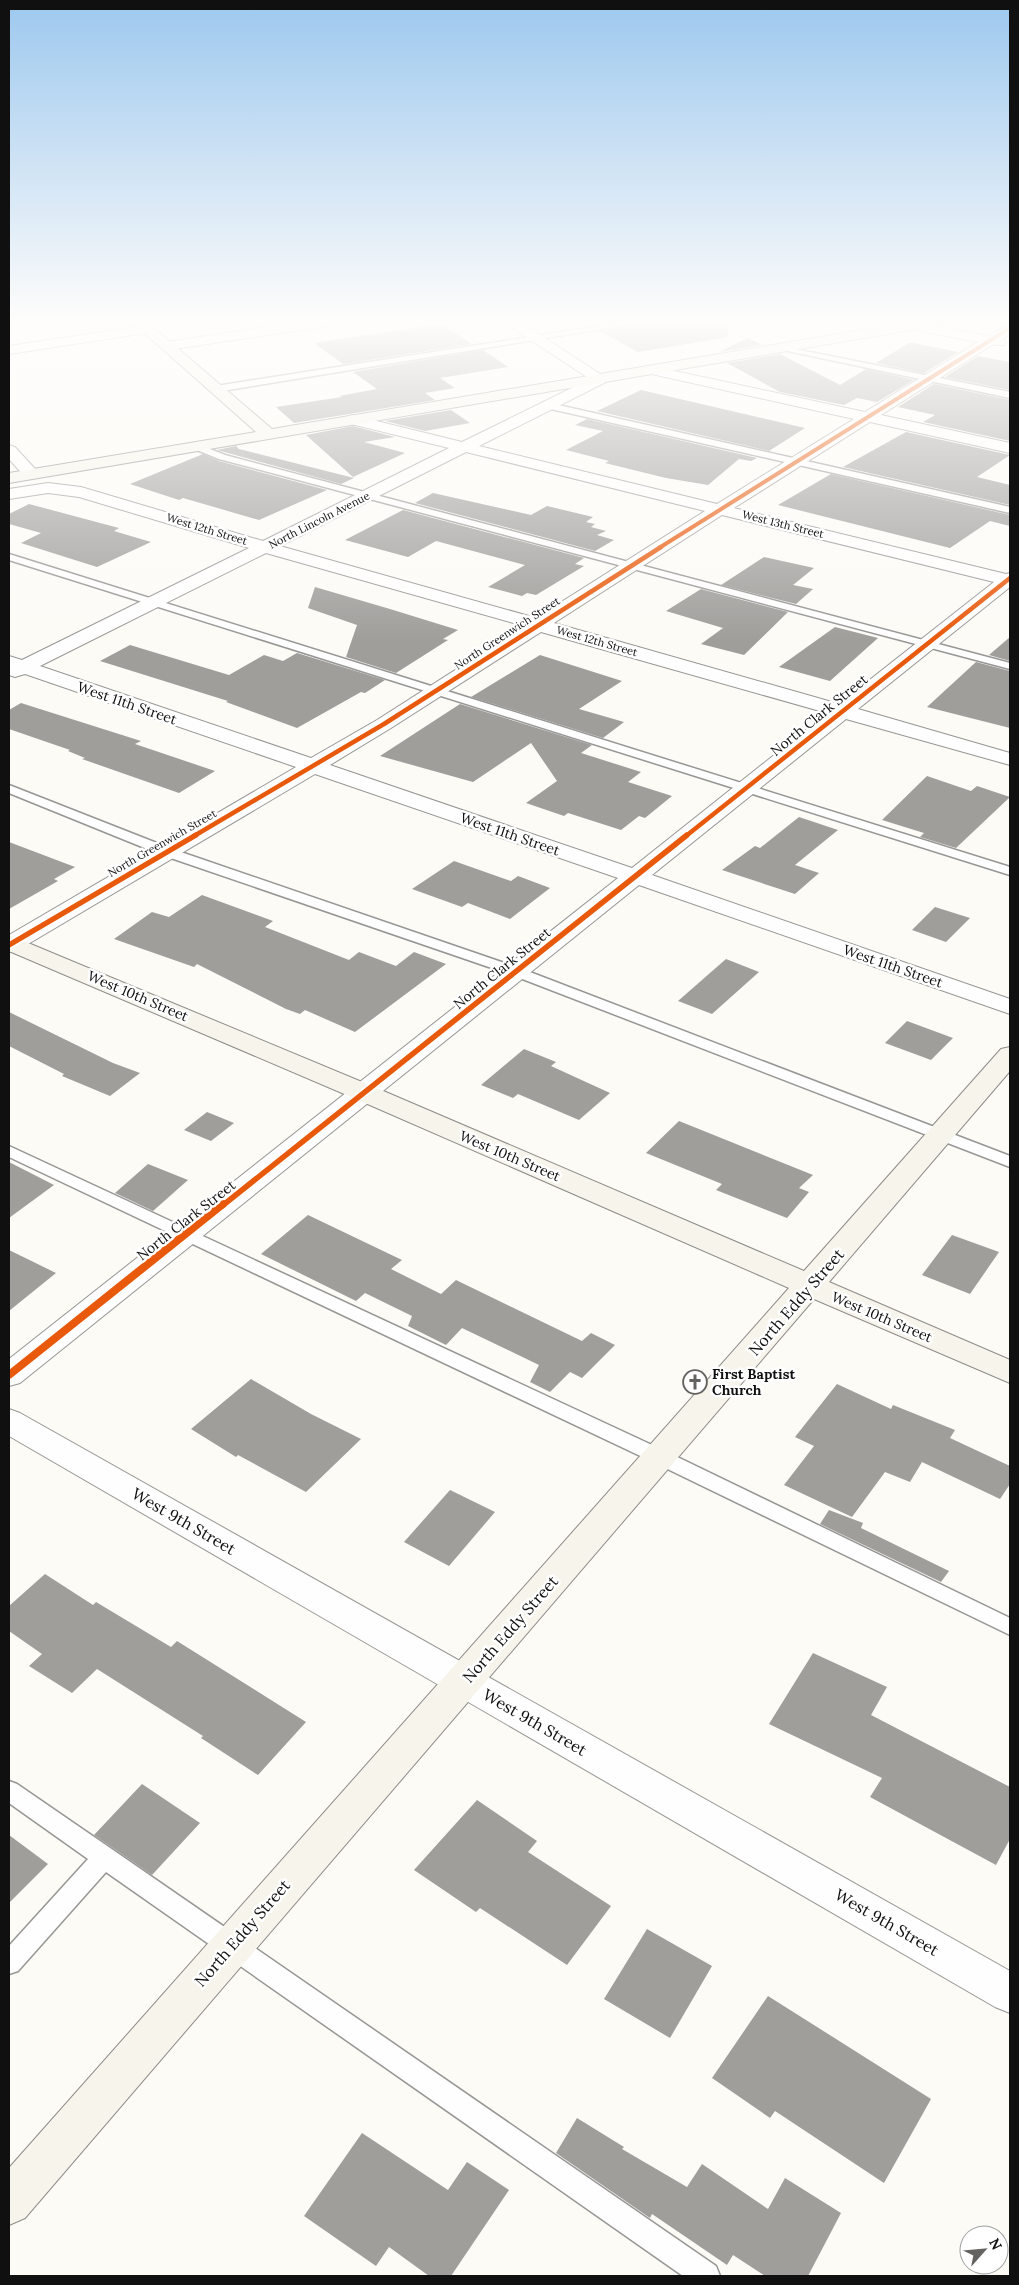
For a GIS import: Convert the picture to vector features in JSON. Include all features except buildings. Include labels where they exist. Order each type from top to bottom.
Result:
[{"type":"main road","points":[[262,429],[268,434]]},
{"type":"main road","points":[[9,478],[34,481],[195,446],[300,429]]},
{"type":"main road","name":"West 10th Street","points":[[10,943],[365,1093],[1010,1372]]},
{"type":"main road","name":"North Eddy Street","points":[[9,2202],[1010,1055]]},
{"type":"street","name":"West 13th Street","points":[[387,429],[1010,579]]},
{"type":"street","name":"North Lincoln Avenue","points":[[13,668],[155,603],[500,429]]},
{"type":"street","name":"North Greenwich Street","points":[[10,943],[312,767],[436,691],[849,429]]},
{"type":"street","points":[[921,429],[1010,448]]},
{"type":"street","points":[[9,450],[34,481]]},
{"type":"street","name":"West 12th Street","points":[[9,494],[34,481],[81,492],[266,547],[1010,759]]},
{"type":"street","name":"North Clark Street","points":[[9,1376],[1010,579]]},
{"type":"street","name":"West 11th Street","points":[[13,668],[637,877],[1010,1007]]},
{"type":"street","name":"West 9th Street","points":[[9,1421],[1010,1992]]},
{"type":"lane","points":[[646,429],[1010,510]]},
{"type":"lane","points":[[195,446],[222,457],[1010,666]]},
{"type":"lane","points":[[9,557],[1010,871]]},
{"type":"lane","points":[[9,789],[167,852],[517,972],[1010,1162]]},
{"type":"lane","points":[[9,1150],[186,1236],[660,1457],[1010,1627]]},
{"type":"lane","points":[[9,1791],[706,2276]]},
{"type":"lane","points":[[9,1963],[105,1857]]},
{"type":"cycle path","points":[[9,945],[384,724],[849,429]]},
{"type":"cycle path","points":[[9,1375],[1010,578]]},
{"type":"place","name":"First Baptist Church","points":[[695,1382]]}]
